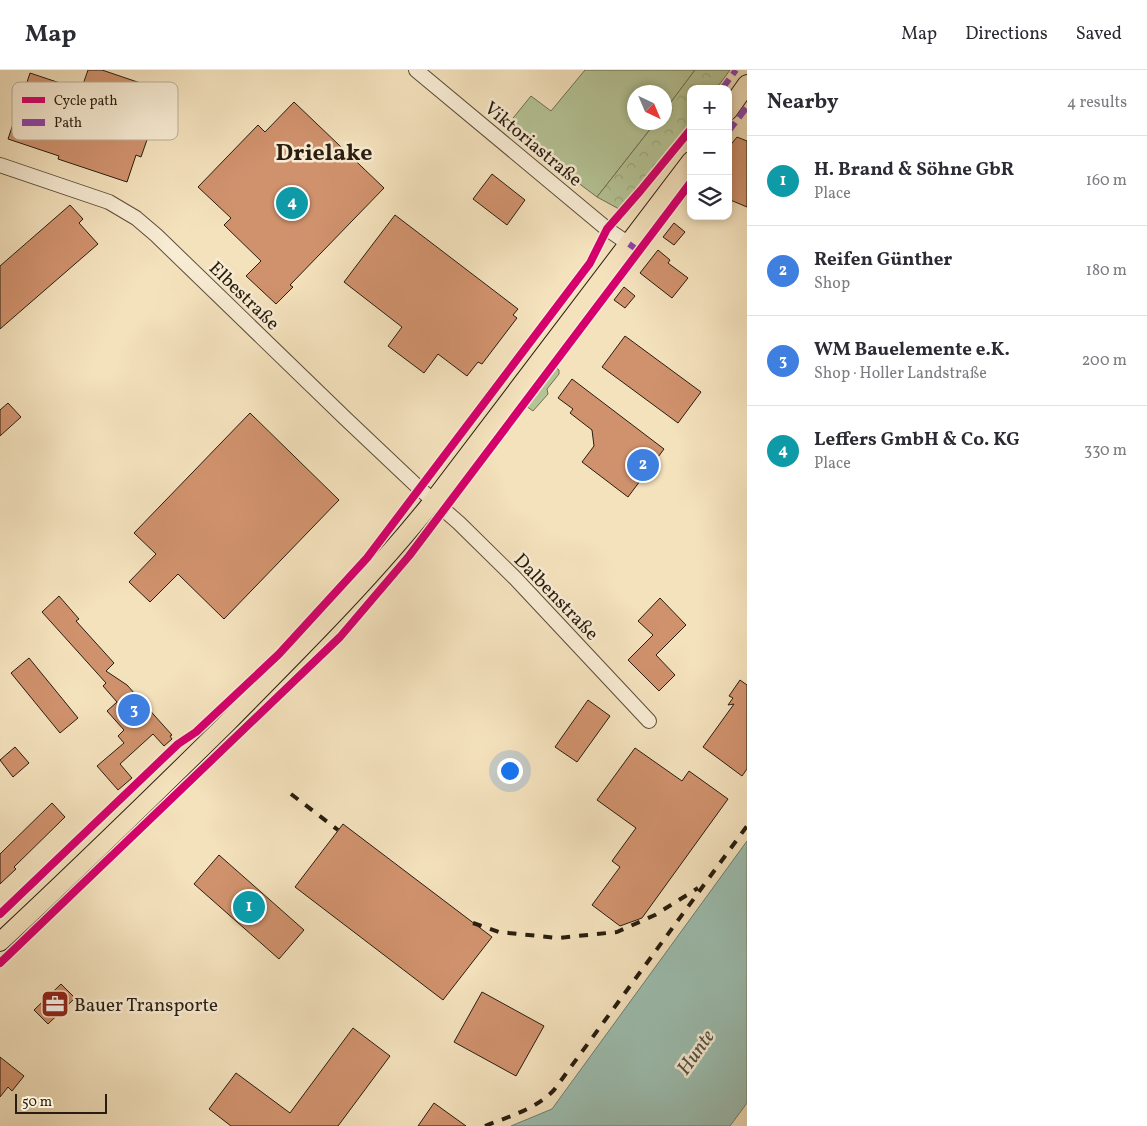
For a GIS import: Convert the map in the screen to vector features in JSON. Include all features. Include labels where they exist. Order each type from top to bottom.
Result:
[{"type":"main road","points":[[732,105],[747,84]]},
{"type":"main road","points":[[0,942],[118,830],[340,609],[396,547],[687,166]]},
{"type":"street","name":"Viktoriastraße","points":[[416,70],[628,244]]},
{"type":"street","name":"Elbestraße","points":[[0,165],[109,202],[136,218],[433,500]]},
{"type":"street","name":"Dalbenstraße","points":[[433,500],[515,578],[649,721]]},
{"type":"green space","points":[[585,70],[695,70],[672,101],[672,85],[627,85],[627,130],[650,130],[597,197],[505,128],[531,96],[551,111]]},
{"type":"green space","points":[[695,70],[730,70],[719,85],[687,85],[687,127],[619,209],[597,197],[650,130],[672,130],[672,101]]},
{"type":"green space","points":[[555,367],[559,370],[559,374],[547,389],[548,394],[533,411],[526,406]]},
{"type":"water","name":"Hunte","points":[[747,841],[747,1103],[730,1126],[511,1126],[552,1109]]},
{"type":"building","points":[[88,70],[102,70],[137,82],[84,82]]},
{"type":"building","points":[[30,73],[57,82],[27,82]]},
{"type":"building","points":[[294,102],[384,188],[290,285],[293,287],[276,304],[246,276],[261,261],[224,225],[231,218],[198,187],[258,125],[265,132]]},
{"type":"building","points":[[12,127],[12,140],[147,140],[141,157],[136,155],[127,182],[58,159],[59,156],[8,139]]},
{"type":"building","points":[[737,137],[747,141],[747,207],[732,201],[732,143]]},
{"type":"building","points":[[492,174],[525,200],[507,225],[473,199]]},
{"type":"building","points":[[70,205],[83,219],[79,223],[98,244],[0,329],[0,266]]},
{"type":"building","points":[[395,215],[518,309],[513,315],[517,318],[482,364],[478,362],[467,376],[438,354],[424,373],[388,346],[402,327],[344,282]]},
{"type":"building","points":[[674,223],[685,232],[674,245],[663,237]]},
{"type":"building","points":[[658,250],[670,260],[668,263],[688,278],[672,298],[640,273]]},
{"type":"building","points":[[624,287],[635,296],[625,308],[614,300]]},
{"type":"building","points":[[625,336],[701,392],[678,423],[602,367]]},
{"type":"building","points":[[572,379],[664,449],[628,497],[582,462],[594,446],[592,430],[570,413],[573,409],[558,398]]},
{"type":"building","points":[[8,403],[21,417],[0,436],[0,410]]},
{"type":"building","points":[[250,413],[339,500],[224,619],[178,574],[150,602],[129,582],[156,554],[134,533]]},
{"type":"building","points":[[59,596],[79,619],[76,621],[114,663],[106,671],[127,685],[172,735],[170,736],[172,739],[164,746],[153,734],[120,764],[132,778],[118,790],[97,766],[124,743],[118,736],[124,730],[107,711],[117,702],[103,686],[106,683],[42,612]]},
{"type":"building","points":[[660,598],[686,625],[656,655],[675,675],[659,691],[628,660],[653,635],[638,621]]},
{"type":"building","points":[[29,658],[78,718],[60,733],[11,673]]},
{"type":"building","points":[[740,680],[747,685],[747,769],[742,776],[703,747],[734,704],[728,705],[733,698],[729,696]]},
{"type":"building","points":[[588,700],[610,716],[577,762],[555,747]]},
{"type":"building","points":[[15,747],[29,763],[13,777],[0,760]]},
{"type":"building","points":[[635,748],[682,781],[689,771],[728,799],[642,918],[620,926],[592,905],[620,867],[612,861],[636,828],[597,800]]},
{"type":"building","points":[[52,803],[65,817],[14,867],[16,869],[0,884],[0,854]]},
{"type":"building","points":[[343,824],[492,937],[443,1000],[295,887]]},
{"type":"building","points":[[219,855],[304,930],[279,959],[194,884]]},
{"type":"building","name":"Bauer Transporte","points":[[61,984],[75,998],[48,1024],[34,1010]]},
{"type":"building","points":[[482,992],[544,1026],[516,1076],[454,1042]]},
{"type":"building","points":[[353,1028],[390,1056],[338,1126],[231,1126],[209,1109],[236,1073],[290,1113]]},
{"type":"building","points":[[0,1057],[24,1076],[12,1091],[8,1087],[0,1097]]},
{"type":"building","points":[[434,1103],[466,1126],[418,1126]]},
{"type":"railway","points":[[291,794],[338,830]]},
{"type":"railway","points":[[485,1126],[531,1107],[554,1090],[747,826]]},
{"type":"railway","points":[[473,923],[499,932],[558,938],[617,932],[655,915],[698,888]]},
{"type":"marked path","points":[[725,85],[736,70]]},
{"type":"marked path","points":[[730,130],[747,107]]},
{"type":"marked path","points":[[629,244],[639,251]]},
{"type":"cycle path","points":[[0,914],[178,744],[196,732],[279,654],[367,558],[590,263],[607,229],[690,130]]},
{"type":"cycle path","points":[[0,963],[340,637],[409,556],[687,187]]},
{"type":"place","name":"Leffers GmbH & Co. KG","points":[[292,203]]},
{"type":"place","name":"Reifen Günther","points":[[643,465]]},
{"type":"place","name":"WM Bauelemente e.K.","points":[[134,710]]},
{"type":"place","name":"H. Brand & Söhne GbR","points":[[249,907]]},
{"type":"place","name":"Bauer Transporte","points":[[55,1004]]},
{"type":"district","name":"Drielake","points":[[324,152]]}]
